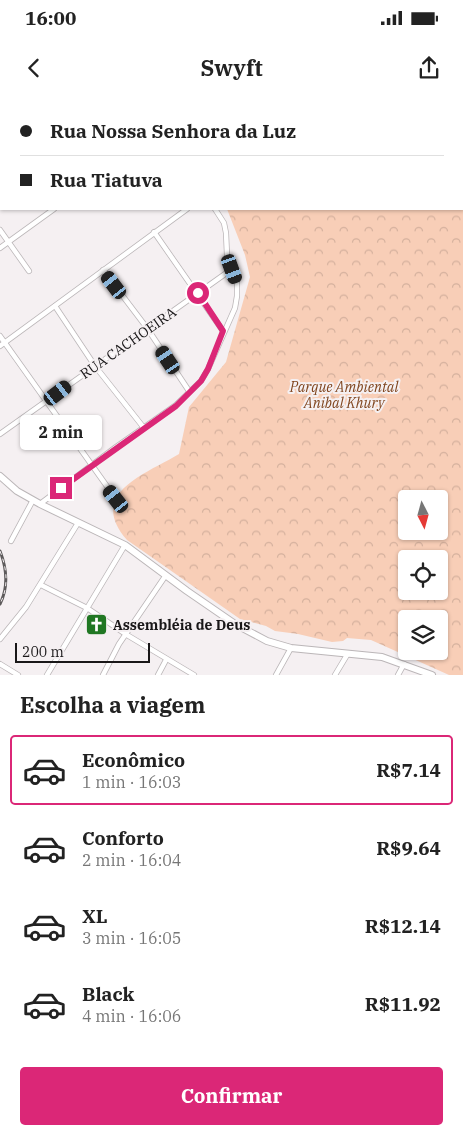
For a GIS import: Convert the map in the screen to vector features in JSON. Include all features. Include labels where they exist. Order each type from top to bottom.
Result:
[{"type":"main road","points":[[0,476],[40,504],[126,545],[235,624],[267,641],[291,648],[382,657],[432,675]]},
{"type":"street","points":[[0,248],[53,210]]},
{"type":"street","points":[[2,344],[186,210]]},
{"type":"street","points":[[40,504],[90,466],[176,406],[201,381],[234,308],[237,296],[237,283],[227,255],[224,223],[215,210]]},
{"type":"street","points":[[0,230],[29,271]]},
{"type":"street","points":[[154,232],[223,331]]},
{"type":"street","name":"RUA CACHOEIRA","points":[[0,434],[232,269]]},
{"type":"street","points":[[103,270],[147,328],[189,391]]},
{"type":"street","points":[[55,306],[95,366],[144,428]]},
{"type":"street","points":[[0,336],[2,344],[116,499]]},
{"type":"street","points":[[11,541],[33,500]]},
{"type":"street","points":[[0,639],[11,628],[41,585],[78,523]]},
{"type":"street","points":[[47,675],[126,545]]},
{"type":"street","points":[[103,675],[119,644],[167,574]]},
{"type":"street","points":[[41,585],[87,608],[126,635],[194,675]]},
{"type":"street","points":[[276,675],[291,648]]},
{"type":"street","points":[[336,675],[347,655]]},
{"type":"street","points":[[158,675],[166,660]]},
{"type":"street","points":[[0,664],[18,675]]},
{"type":"street","points":[[398,675],[404,664]]},
{"type":"green space","name":"Parque Ambiental Anibal Khury","points":[[227,210],[463,210],[463,675],[449,675],[416,660],[448,660],[448,610],[398,610],[398,652],[371,640],[347,638],[343,641],[332,642],[275,631],[266,626],[240,619],[127,540],[116,524],[113,510],[117,497],[125,487],[151,469],[179,454],[189,407],[226,362],[250,277],[245,255]]},
{"type":"railway","points":[[0,551],[6,578],[5,591],[0,604]]},
{"type":"place","name":"Assembléia de Deus","points":[[97,625]]},
{"type":"route","points":[[61,488],[176,406],[201,381],[208,369],[223,331],[198,293]]}]
